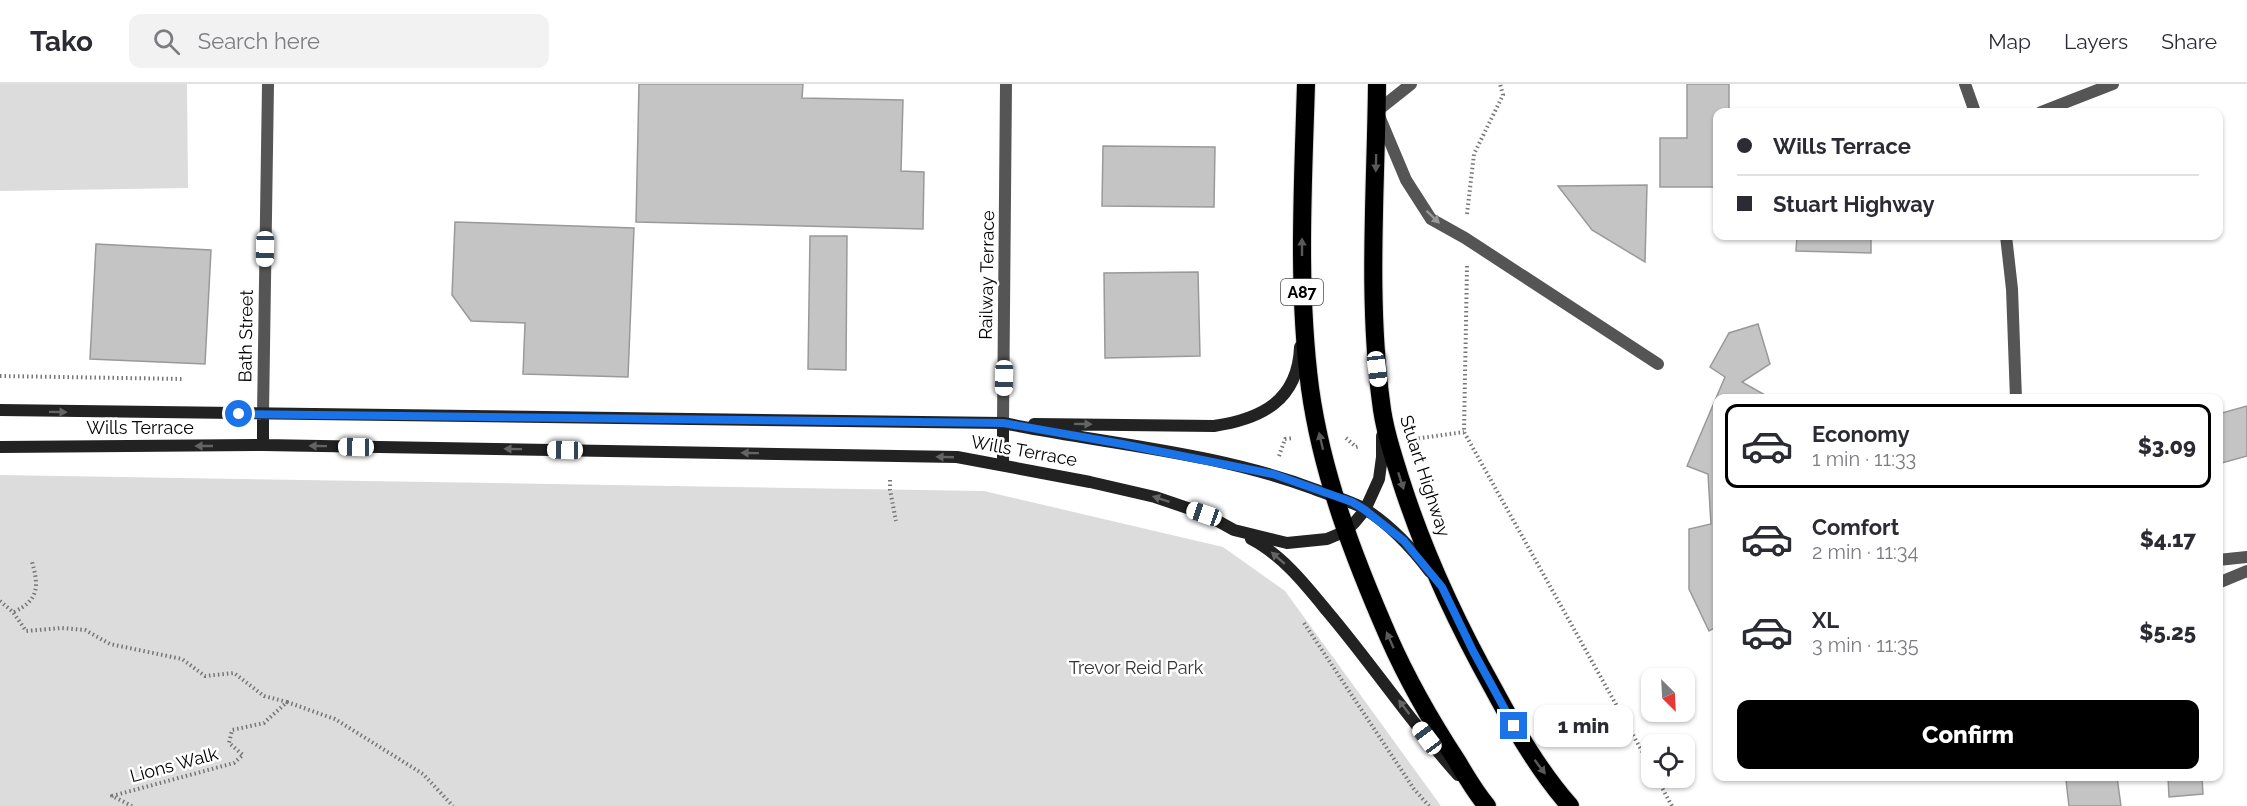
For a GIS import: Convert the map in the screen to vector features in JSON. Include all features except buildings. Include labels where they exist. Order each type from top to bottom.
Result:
[{"type":"highway","name":"A87","points":[[1306,84],[1302,305],[1312,398],[1319,436],[1335,497],[1369,593],[1423,708],[1484,803]]},
{"type":"highway","name":"Stuart Highway","points":[[1377,84],[1374,304],[1377,369],[1381,405],[1389,443],[1413,518],[1442,587],[1473,651],[1504,710],[1534,759],[1570,806]]},
{"type":"main road","points":[[1003,423],[1214,426],[1240,422],[1265,412],[1278,402],[1290,384],[1300,358],[1302,305]]},
{"type":"main road","points":[[1346,531],[1365,510],[1379,479],[1383,457],[1381,405]]},
{"type":"main road","name":"Wills Terrace","points":[[0,410],[1003,423],[1273,474],[1352,502],[1404,541],[1442,587]]},
{"type":"main road","name":"Bath Street","points":[[263,414],[263,445]]},
{"type":"main road","name":"Railway Terrace","points":[[1003,423],[1003,465]]},
{"type":"main road","name":"Wills Terrace","points":[[0,447],[263,445],[957,457],[1155,497],[1204,514],[1234,530],[1269,540],[1287,543],[1327,539],[1346,531]]},
{"type":"main road","points":[[1234,530],[1276,556],[1301,580],[1359,649],[1438,753],[1484,803]]},
{"type":"street","name":"Bath Street","points":[[263,414],[268,84]]},
{"type":"street","name":"Railway Terrace","points":[[1003,423],[1006,84]]},
{"type":"street","points":[[1411,84],[1377,111],[1406,180],[1431,219],[1465,238],[1658,364]]},
{"type":"street","points":[[1965,84],[1974,108]]},
{"type":"street","points":[[2052,108],[2113,84]]},
{"type":"street","points":[[2006,240],[2012,289],[2016,394]]},
{"type":"street","points":[[2008,394],[2014,360]]},
{"type":"street","points":[[2223,559],[2247,557]]},
{"type":"street","points":[[2223,581],[2247,571]]},
{"type":"path","points":[[1500,84],[1503,95],[1474,154],[1465,238],[1467,268],[1464,432],[1641,749]]},
{"type":"path","points":[[0,376],[184,380]]},
{"type":"path","points":[[890,480],[896,521]]},
{"type":"path","points":[[13,612],[27,605],[37,588],[32,562]]},
{"type":"path","points":[[0,601],[13,612],[26,631],[62,628],[85,630],[110,645],[182,659],[205,676],[234,673],[264,696],[335,719],[423,774],[453,806]]},
{"type":"path","name":"Lions Walk","points":[[132,806],[112,796],[234,763],[243,755],[229,743],[232,730],[264,723],[287,702]]},
{"type":"path","points":[[1662,788],[1672,806]]},
{"type":"green space","points":[[0,84],[187,84],[188,188],[0,191]]},
{"type":"green space","name":"Trevor Reid Park","points":[[0,475],[984,491],[1223,547],[1285,591],[1441,806],[0,806]]},
{"type":"route","points":[[239,414],[1003,423],[1273,474],[1352,502],[1383,522],[1404,541],[1442,587],[1473,651],[1514,726]]}]
